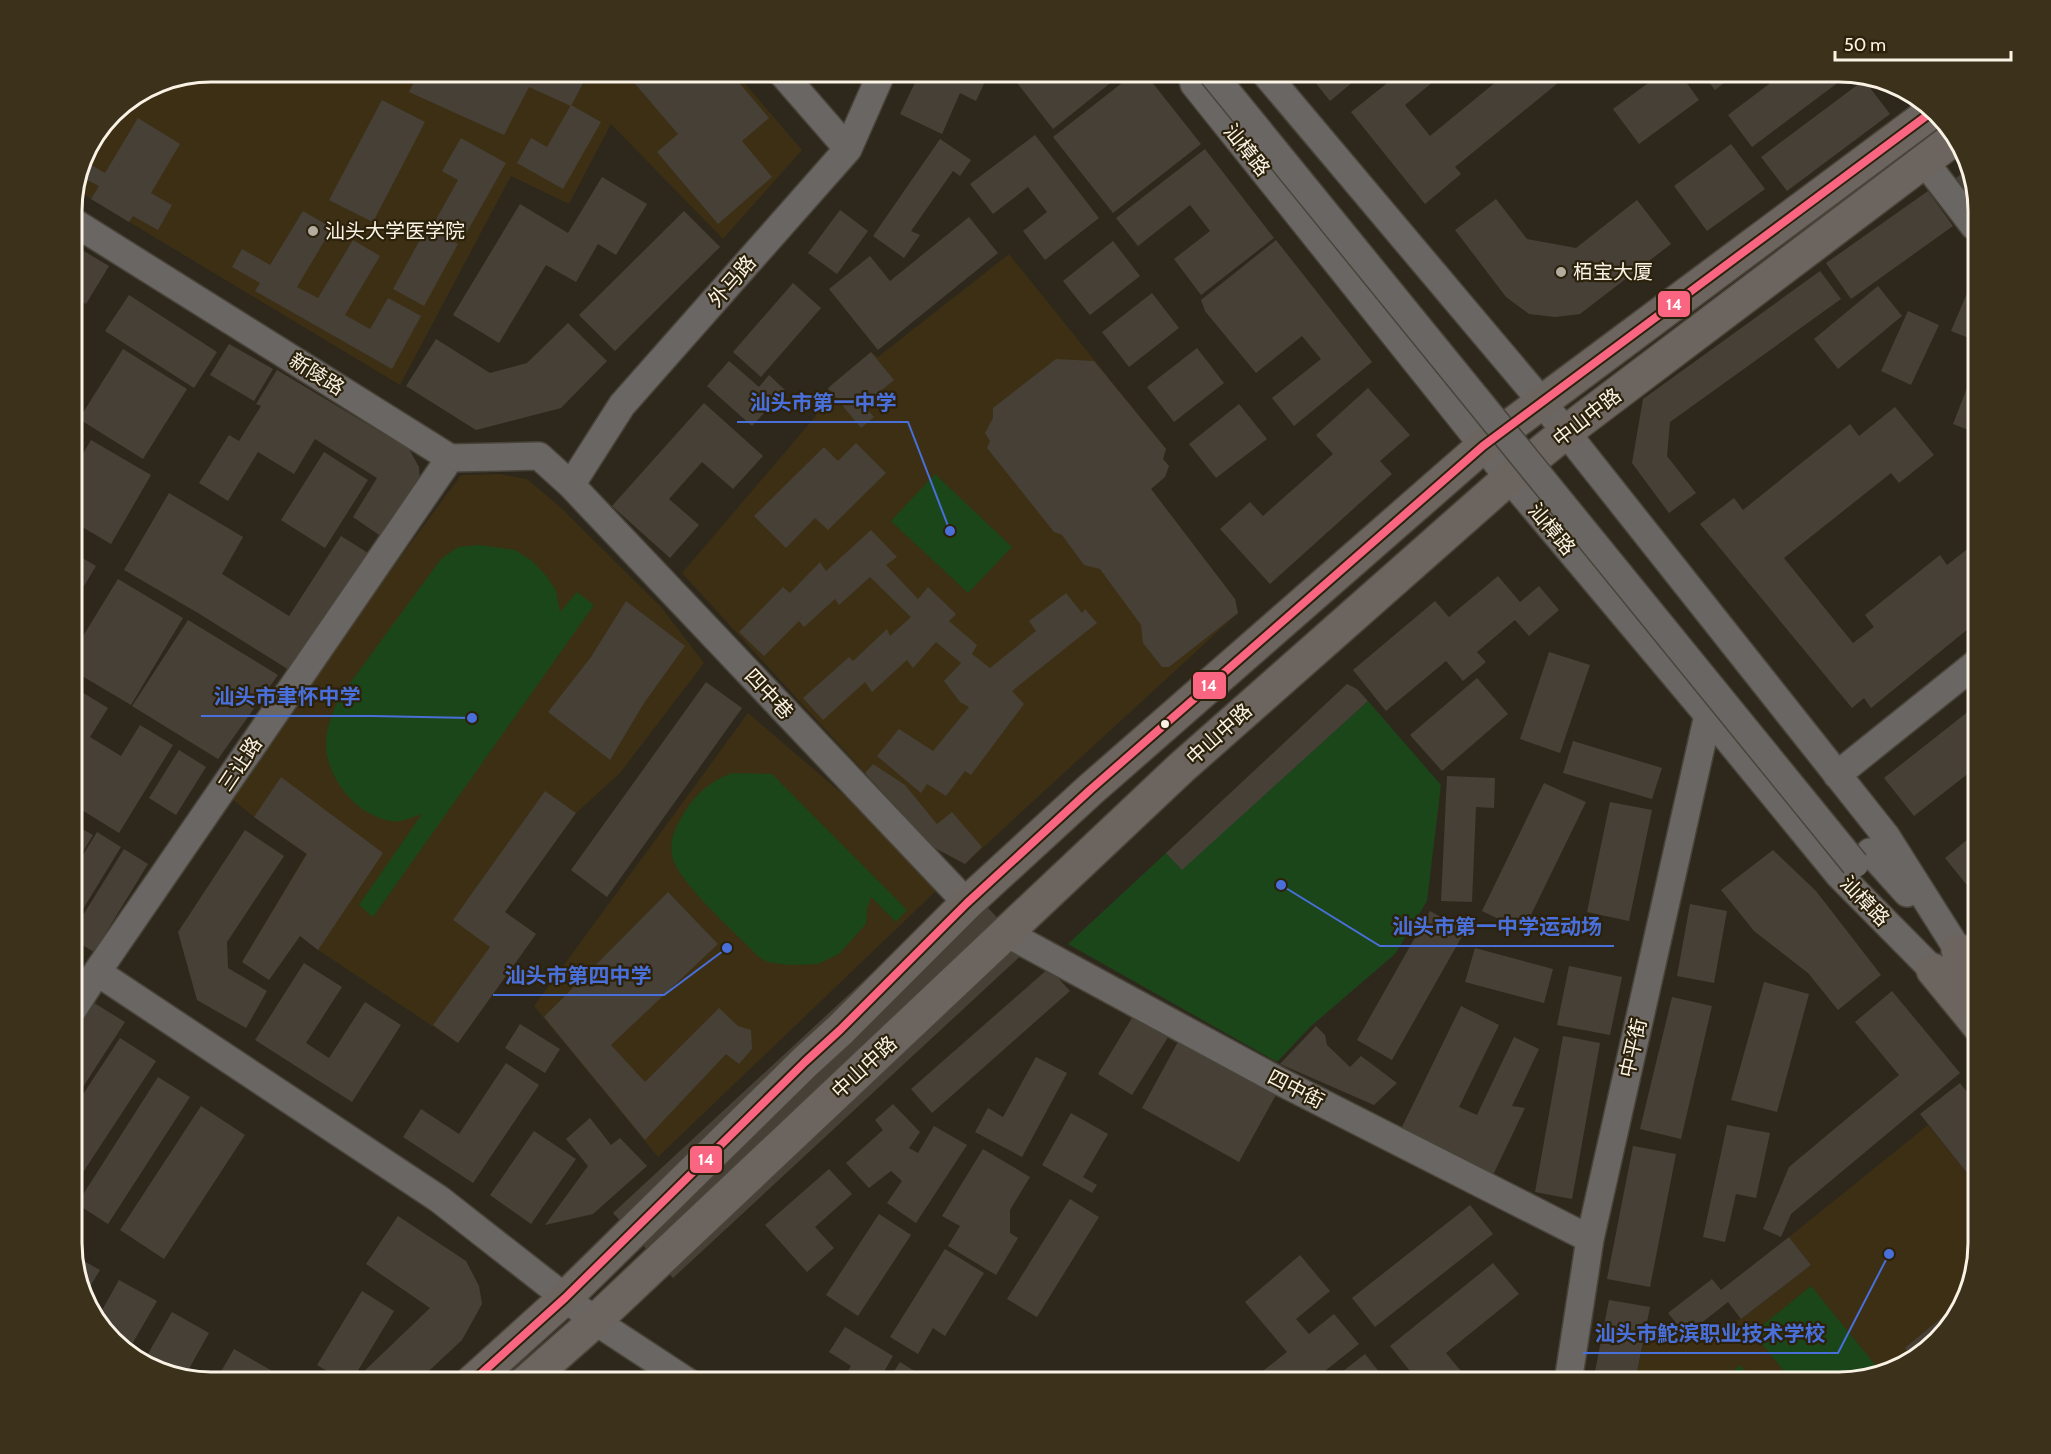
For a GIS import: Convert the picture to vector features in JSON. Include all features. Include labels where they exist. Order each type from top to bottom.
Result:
[{"type":"main road","name":"中山中路","points":[[483,1372],[565,1298],[967,903],[1165,722],[1483,446],[1926,116]]},
{"type":"main road","name":"中山中路","points":[[537,1372],[595,1321],[1182,767],[1509,478],[1566,432],[1948,143]]},
{"type":"main road","name":"汕樟路","points":[[1958,950],[1968,962]]},
{"type":"main road","name":"汕樟路","points":[[1933,970],[1968,1013]]},
{"type":"street","points":[[790,82],[848,149]]},
{"type":"street","name":"外马路","points":[[571,485],[622,405],[848,149],[878,82]]},
{"type":"street","name":"汕樟路","points":[[1194,82],[1509,478],[1839,875],[1933,970]]},
{"type":"street","name":"汕樟路","points":[[1219,82],[1863,858],[1958,950]]},
{"type":"street","name":"汕樟路","points":[[1241,82],[1863,858],[1933,970]]},
{"type":"street","name":"汕樟路","points":[[1272,82],[1542,402],[1886,836],[1958,950]]},
{"type":"street","points":[[1924,161],[1968,218]]},
{"type":"street","name":"新陵路","points":[[83,228],[450,458]]},
{"type":"street","points":[[450,458],[538,456],[571,485]]},
{"type":"street","name":"三让路","points":[[83,994],[450,458]]},
{"type":"street","name":"四中巷","points":[[571,485],[967,903]]},
{"type":"street","points":[[1837,775],[1968,670]]},
{"type":"street","name":"中平街","points":[[1570,1372],[1590,1239],[1708,715]]},
{"type":"street","name":"四中街","points":[[1006,933],[1280,1081],[1590,1239]]},
{"type":"street","points":[[97,972],[439,1199],[595,1321],[673,1372]]},
{"type":"shaded area","name":"汕头大学医学院","points":[[211,82],[744,82],[802,150],[723,239],[611,124],[569,204],[511,176],[400,385],[84,194],[92,162],[104,140],[126,114],[162,92],[186,85]]},
{"type":"shaded area","points":[[1009,254],[1166,449],[1163,459],[1169,466],[1165,477],[1151,489],[1235,599],[1238,613],[965,864],[933,847],[682,573],[815,417],[828,388],[871,352],[878,357]]},
{"type":"shaded area","points":[[499,474],[527,479],[558,505],[661,607],[704,663],[620,773],[576,813],[505,912],[536,934],[458,1043],[300,936],[269,980],[242,962],[306,854],[226,794],[461,475]]},
{"type":"shaded area","points":[[748,713],[893,837],[938,889],[658,1157],[534,1006]]},
{"type":"shaded area","points":[[1928,1125],[1968,1174],[1968,1243],[1962,1284],[1955,1300],[1937,1328],[1904,1354],[1873,1367],[1840,1372],[1637,1372],[1643,1345],[1674,1321],[1686,1335],[1741,1319],[1811,1265],[1789,1237]]},
{"type":"green space","points":[[935,474],[1012,547],[968,593],[891,521]]},
{"type":"green space","points":[[478,545],[515,550],[532,561],[545,574],[556,591],[560,612],[577,592],[594,605],[373,917],[359,905],[422,814],[403,820],[390,821],[366,812],[347,795],[328,760],[326,741],[330,722],[339,698],[441,559],[458,547]]},
{"type":"green space","points":[[1368,701],[1441,785],[1427,901],[1395,954],[1310,1027],[1277,1062],[1068,944],[1166,853],[1182,869]]},
{"type":"green space","points":[[732,773],[772,774],[907,910],[896,922],[871,897],[866,924],[839,954],[818,964],[789,965],[767,962],[758,956],[684,879],[672,855],[671,843],[674,833],[694,799],[705,788]]},
{"type":"green space","points":[[1811,1286],[1876,1366],[1840,1372],[1785,1372],[1753,1333]]},
{"type":"green space","points":[[1740,1365],[1746,1372],[1731,1372]]},
{"type":"building","points":[[414,82],[584,82],[571,106],[529,87],[504,135],[409,92]]},
{"type":"building","points":[[634,82],[738,82],[769,118],[742,141],[772,177],[718,224],[657,152],[678,134]]},
{"type":"building","points":[[915,82],[985,82],[976,101],[960,93],[942,134],[900,114]]},
{"type":"building","points":[[1016,82],[1112,82],[1053,129]]},
{"type":"building","points":[[1123,82],[1152,82],[1201,144],[1113,213],[1053,137]]},
{"type":"building","points":[[1315,82],[1353,82],[1330,101]]},
{"type":"building","points":[[1388,82],[1433,82],[1405,105],[1430,136],[1496,82],[1559,82],[1455,167],[1461,174],[1425,204],[1351,112]]},
{"type":"building","points":[[1649,82],[1686,82],[1699,100],[1639,144],[1613,109]]},
{"type":"building","points":[[1709,82],[1725,82],[1715,90]]},
{"type":"building","points":[[1772,82],[1839,82],[1752,147],[1728,115]]},
{"type":"building","points":[[1858,84],[1869,86],[1890,114],[1787,191],[1761,157]]},
{"type":"building","points":[[382,100],[425,122],[373,222],[329,200]]},
{"type":"building","points":[[571,105],[601,122],[563,189],[517,163],[531,138],[547,147]]},
{"type":"building","points":[[138,118],[180,144],[151,193],[172,205],[158,230],[133,216],[129,222],[91,199],[99,186],[87,180],[91,165],[105,173]]},
{"type":"building","points":[[1035,135],[1099,218],[1045,260],[1023,231],[1047,212],[1028,187],[993,214],[970,184]]},
{"type":"building","points":[[461,138],[506,163],[463,239],[434,223],[458,180],[442,171]]},
{"type":"building","points":[[940,139],[971,160],[960,176],[953,171],[911,231],[920,235],[904,258],[873,236]]},
{"type":"building","points":[[1731,144],[1765,189],[1707,231],[1674,186]]},
{"type":"building","points":[[1205,149],[1274,238],[1201,295],[1174,259],[1210,231],[1190,205],[1138,246],[1116,218]]},
{"type":"building","points":[[1962,173],[1967,193],[1956,178]]},
{"type":"building","points":[[602,177],[647,204],[616,255],[598,244],[576,282],[546,265],[499,343],[453,315],[520,204],[568,233]]},
{"type":"building","points":[[1928,191],[1953,226],[1851,299],[1826,263]]},
{"type":"building","name":"栢宝大厦","points":[[1496,199],[1527,239],[1576,248],[1637,200],[1671,244],[1580,314],[1555,317],[1529,314],[1506,297],[1455,230]]},
{"type":"building","points":[[840,210],[868,231],[837,274],[808,253]]},
{"type":"building","points":[[303,211],[332,228],[297,287],[318,298],[353,240],[380,256],[345,315],[370,329],[388,298],[421,316],[392,369],[255,291],[260,283],[232,267],[242,249],[270,265]]},
{"type":"building","points":[[684,211],[720,247],[615,351],[579,315]]},
{"type":"building","points":[[969,217],[998,253],[878,350],[829,289],[870,256],[890,281]]},
{"type":"building","points":[[427,227],[458,244],[424,306],[393,289]]},
{"type":"building","points":[[1276,240],[1372,362],[1294,426],[1272,398],[1321,359],[1302,336],[1256,373],[1205,311],[1201,300]]},
{"type":"building","points":[[1113,241],[1140,276],[1090,315],[1063,281]]},
{"type":"building","points":[[83,251],[109,266],[86,304],[83,302]]},
{"type":"building","points":[[1820,271],[1841,299],[1670,422],[1667,456],[1696,493],[1669,513],[1632,463],[1643,399]]},
{"type":"building","points":[[793,283],[821,308],[761,377],[733,352]]},
{"type":"building","points":[[1878,286],[1902,316],[1838,369],[1814,339]]},
{"type":"building","points":[[1968,291],[1968,338],[1951,331]]},
{"type":"building","points":[[1152,293],[1179,328],[1129,367],[1102,332]]},
{"type":"building","points":[[129,295],[217,352],[194,388],[105,331]]},
{"type":"building","points":[[1908,311],[1939,325],[1911,385],[1881,371]]},
{"type":"building","points":[[568,323],[607,361],[561,408],[476,430],[406,386],[436,339],[490,373],[527,363]]},
{"type":"building","points":[[229,344],[273,369],[254,401],[210,375]]},
{"type":"building","points":[[1197,348],[1224,383],[1174,422],[1147,387]]},
{"type":"building","points":[[123,349],[187,389],[143,459],[83,422],[83,413]]},
{"type":"building","points":[[871,352],[894,380],[863,405],[874,417],[861,428],[828,388]]},
{"type":"building","points":[[1056,359],[1094,361],[1166,449],[1163,459],[1169,466],[1165,477],[1151,489],[1235,599],[1238,613],[1169,667],[1162,667],[1143,643],[1141,625],[1100,569],[1084,565],[1062,535],[1054,532],[987,448],[990,441],[985,433],[993,418],[993,408]]},
{"type":"building","points":[[729,361],[759,387],[769,375],[785,390],[752,426],[707,386]]},
{"type":"building","points":[[277,370],[409,449],[419,467],[420,489],[385,539],[353,517],[377,478],[315,439],[294,474],[258,452],[228,501],[199,483],[229,435],[239,441],[261,406],[256,404]]},
{"type":"building","points":[[1968,385],[1968,430],[1953,424]]},
{"type":"building","points":[[1368,388],[1410,435],[1380,461],[1392,474],[1270,584],[1220,529],[1250,502],[1263,516],[1333,454],[1316,435]]},
{"type":"building","points":[[704,403],[763,456],[733,489],[702,462],[669,499],[699,525],[670,558],[612,506]]},
{"type":"building","points":[[1239,404],[1267,439],[1216,478],[1189,444]]},
{"type":"building","points":[[1895,407],[1934,455],[1899,483],[1891,473],[1784,558],[1853,643],[1874,627],[1865,615],[1940,555],[1947,565],[1968,549],[1968,629],[1871,708],[1864,698],[1852,708],[1700,524],[1734,498],[1743,510],[1850,424],[1859,436]]},
{"type":"building","points":[[91,440],[151,475],[111,544],[83,527],[83,453]]},
{"type":"building","points":[[856,443],[886,473],[828,530],[815,518],[786,548],[754,516],[824,447],[838,461]]},
{"type":"building","points":[[324,452],[368,480],[325,548],[281,520]]},
{"type":"building","points":[[169,493],[243,537],[222,574],[289,616],[341,536],[368,553],[294,673],[124,570]]},
{"type":"building","points":[[871,530],[897,557],[886,565],[918,599],[928,587],[956,614],[949,621],[977,645],[972,654],[990,668],[1036,631],[1029,621],[1066,593],[1082,613],[1085,609],[1097,623],[1012,691],[1024,704],[971,775],[965,771],[946,796],[927,784],[921,793],[877,756],[899,729],[933,751],[969,707],[960,702],[944,681],[961,663],[936,642],[913,668],[907,660],[872,692],[865,682],[823,720],[803,698],[849,657],[853,661],[887,629],[890,636],[911,617],[870,577],[839,605],[835,599],[804,627],[799,621],[764,656],[739,632],[783,587],[790,593],[820,562],[826,571]]},
{"type":"building","points":[[83,558],[96,566],[83,588]]},
{"type":"building","points":[[1498,576],[1520,602],[1539,586],[1559,610],[1529,636],[1515,620],[1477,652],[1486,662],[1463,681],[1446,661],[1386,711],[1353,670],[1435,601],[1449,617]]},
{"type":"building","points":[[118,579],[183,618],[131,705],[83,677],[83,636]]},
{"type":"building","points":[[626,601],[685,646],[644,703],[610,760],[548,712],[591,657]]},
{"type":"building","points":[[188,620],[278,675],[218,759],[132,706]]},
{"type":"building","points":[[1549,652],[1590,665],[1560,753],[1520,739]]},
{"type":"building","points":[[1477,678],[1508,714],[1442,771],[1410,735]]},
{"type":"building","points":[[706,682],[742,708],[607,897],[571,870]]},
{"type":"building","points":[[1347,684],[1357,689],[1368,701],[1182,870],[1166,853]]},
{"type":"building","points":[[83,693],[108,708],[90,737],[121,756],[140,725],[173,745],[119,833],[83,811]]},
{"type":"building","points":[[1968,712],[1968,774],[1914,816],[1884,778]]},
{"type":"building","points":[[1573,741],[1662,768],[1652,799],[1563,773]]},
{"type":"building","points":[[179,750],[206,767],[176,815],[149,798]]},
{"type":"building","points":[[873,764],[905,785],[937,824],[952,812],[982,847],[965,864],[933,847],[865,773]]},
{"type":"building","points":[[1447,776],[1495,778],[1494,808],[1476,807],[1472,902],[1441,901]]},
{"type":"building","points":[[281,777],[383,853],[318,950],[300,936],[269,980],[242,962],[307,854],[254,817]]},
{"type":"building","points":[[1544,783],[1586,802],[1523,931],[1482,911]]},
{"type":"building","points":[[545,791],[576,813],[505,912],[536,934],[458,1043],[433,1025],[490,947],[453,920]]},
{"type":"building","points":[[1610,802],[1652,810],[1629,921],[1587,912]]},
{"type":"building","points":[[83,829],[93,835],[83,852]]},
{"type":"building","points":[[245,830],[284,856],[227,942],[228,968],[267,991],[246,1028],[197,1000],[178,932]]},
{"type":"building","points":[[97,832],[121,847],[83,909],[83,855]]},
{"type":"building","points":[[1968,839],[1968,886],[1945,858]]},
{"type":"building","points":[[124,849],[148,864],[94,952],[83,946],[83,915]]},
{"type":"building","points":[[1773,850],[1816,891],[1881,975],[1838,1010],[1808,973],[1754,931],[1721,890]]},
{"type":"building","points":[[967,885],[1027,950],[673,1278],[613,1213]]},
{"type":"building","points":[[668,892],[718,944],[611,1045],[645,1082],[719,1008],[738,1026],[751,1030],[752,1049],[739,1064],[726,1054],[645,1140],[544,1017]]},
{"type":"building","points":[[1690,904],[1727,911],[1714,983],[1677,976]]},
{"type":"building","points":[[1430,911],[1465,931],[1392,1060],[1357,1040]]},
{"type":"building","points":[[1475,948],[1553,969],[1544,1003],[1465,982]]},
{"type":"building","points":[[304,963],[342,987],[306,1043],[329,1058],[365,1002],[401,1025],[352,1102],[255,1040]]},
{"type":"building","points":[[1569,966],[1622,977],[1610,1035],[1557,1025]]},
{"type":"building","points":[[1049,968],[1070,991],[932,1113],[911,1089]]},
{"type":"building","points":[[1764,982],[1809,994],[1777,1112],[1731,1100]]},
{"type":"building","points":[[1892,991],[1960,1073],[1791,1214],[1781,1237],[1763,1229],[1789,1167],[1899,1075],[1855,1022]]},
{"type":"building","points":[[1672,997],[1712,1006],[1681,1139],[1640,1129]]},
{"type":"building","points":[[91,1001],[125,1022],[83,1087],[83,1013]]},
{"type":"building","points":[[1461,1006],[1499,1025],[1459,1107],[1477,1115],[1514,1037],[1539,1049],[1512,1106],[1525,1108],[1493,1175],[1400,1131]]},
{"type":"building","points":[[1135,1013],[1170,1034],[1132,1095],[1098,1074]]},
{"type":"building","points":[[520,1024],[560,1049],[545,1073],[505,1048]]},
{"type":"building","points":[[1316,1026],[1325,1035],[1327,1045],[1350,1067],[1361,1056],[1397,1083],[1374,1105],[1280,1064]]},
{"type":"building","points":[[1563,1036],[1600,1043],[1572,1199],[1535,1192]]},
{"type":"building","points":[[120,1038],[156,1061],[83,1172],[83,1094]]},
{"type":"building","points":[[1179,1040],[1277,1093],[1239,1162],[1142,1108]]},
{"type":"building","points":[[1036,1057],[1067,1073],[1022,1157],[975,1132],[988,1108],[1003,1117]]},
{"type":"building","points":[[506,1063],[539,1085],[473,1183],[403,1137],[421,1109],[459,1134]]},
{"type":"building","points":[[158,1077],[190,1097],[108,1224],[83,1208],[83,1195]]},
{"type":"building","points":[[1960,1083],[1968,1093],[1968,1174],[1920,1114]]},
{"type":"building","points":[[893,1104],[920,1132],[909,1148],[918,1153],[934,1126],[967,1145],[916,1223],[887,1203],[902,1181],[891,1171],[869,1188],[846,1163],[883,1130],[875,1120]]},
{"type":"building","points":[[201,1106],[245,1135],[164,1259],[120,1230]]},
{"type":"building","points":[[1071,1113],[1108,1134],[1083,1177],[1097,1185],[1092,1193],[1042,1165]]},
{"type":"building","points":[[590,1118],[611,1145],[620,1138],[647,1166],[593,1214],[545,1225],[588,1166],[566,1139]]},
{"type":"building","points":[[1727,1125],[1770,1133],[1756,1198],[1736,1194],[1725,1242],[1703,1237]]},
{"type":"building","points":[[534,1131],[576,1159],[531,1224],[490,1195]]},
{"type":"building","points":[[1633,1146],[1676,1154],[1650,1287],[1607,1279]]},
{"type":"building","points":[[983,1149],[1030,1177],[1010,1210],[1010,1233],[1018,1238],[996,1275],[948,1246],[960,1226],[942,1216]]},
{"type":"building","points":[[829,1169],[852,1194],[815,1227],[834,1248],[807,1272],[765,1225]]},
{"type":"building","points":[[1070,1199],[1099,1217],[1037,1317],[1007,1299]]},
{"type":"building","points":[[1470,1205],[1493,1234],[1375,1327],[1352,1298]]},
{"type":"building","points":[[879,1214],[911,1235],[858,1316],[826,1295]]},
{"type":"building","points":[[398,1216],[466,1261],[479,1286],[482,1304],[462,1340],[428,1372],[363,1372],[430,1308],[366,1264]]},
{"type":"building","points":[[1789,1237],[1811,1265],[1741,1319],[1728,1302],[1686,1335],[1668,1313],[1712,1279],[1721,1290]]},
{"type":"building","points":[[945,1249],[984,1273],[945,1336],[933,1328],[918,1354],[890,1337]]},
{"type":"building","points":[[1300,1255],[1330,1291],[1296,1319],[1309,1334],[1334,1314],[1359,1344],[1324,1372],[1262,1372],[1287,1352],[1245,1302]]},
{"type":"building","points":[[84,1261],[100,1270],[90,1287]]},
{"type":"building","points":[[1493,1263],[1519,1294],[1446,1353],[1462,1372],[1411,1372],[1390,1346]]},
{"type":"building","points":[[119,1280],[157,1301],[132,1344],[114,1328],[102,1310]]},
{"type":"building","points":[[362,1291],[394,1311],[357,1372],[329,1372],[317,1365]]},
{"type":"building","points":[[1609,1300],[1650,1307],[1637,1372],[1595,1372]]},
{"type":"building","points":[[172,1312],[209,1333],[189,1369],[170,1365],[148,1354]]},
{"type":"building","points":[[1948,1312],[1937,1328],[1918,1345],[1908,1352],[1905,1348]]},
{"type":"building","points":[[845,1327],[893,1356],[884,1372],[847,1372],[851,1366],[829,1352]]},
{"type":"building","points":[[234,1349],[274,1372],[221,1372]]},
{"type":"building","points":[[1365,1354],[1379,1372],[1342,1372]]},
{"type":"building","points":[[900,1362],[916,1372],[894,1372]]},
{"type":"transit line","name":"14","points":[[483,1372],[565,1298],[967,903],[1090,790],[1483,446],[1926,116]]},
{"type":"place","name":"汕头大学医学院","points":[[313,231]]},
{"type":"place","name":"栢宝大厦","points":[[1561,272]]},
{"type":"place","name":"汕头市第一中学","points":[[950,531]]},
{"type":"place","name":"汕头市聿怀中学","points":[[472,718]]},
{"type":"place","name":"汕头市第一中学运动场","points":[[1281,885]]},
{"type":"place","name":"汕头市第四中学","points":[[727,948]]},
{"type":"place","name":"汕头市鮀滨职业技术学校","points":[[1889,1254]]}]
